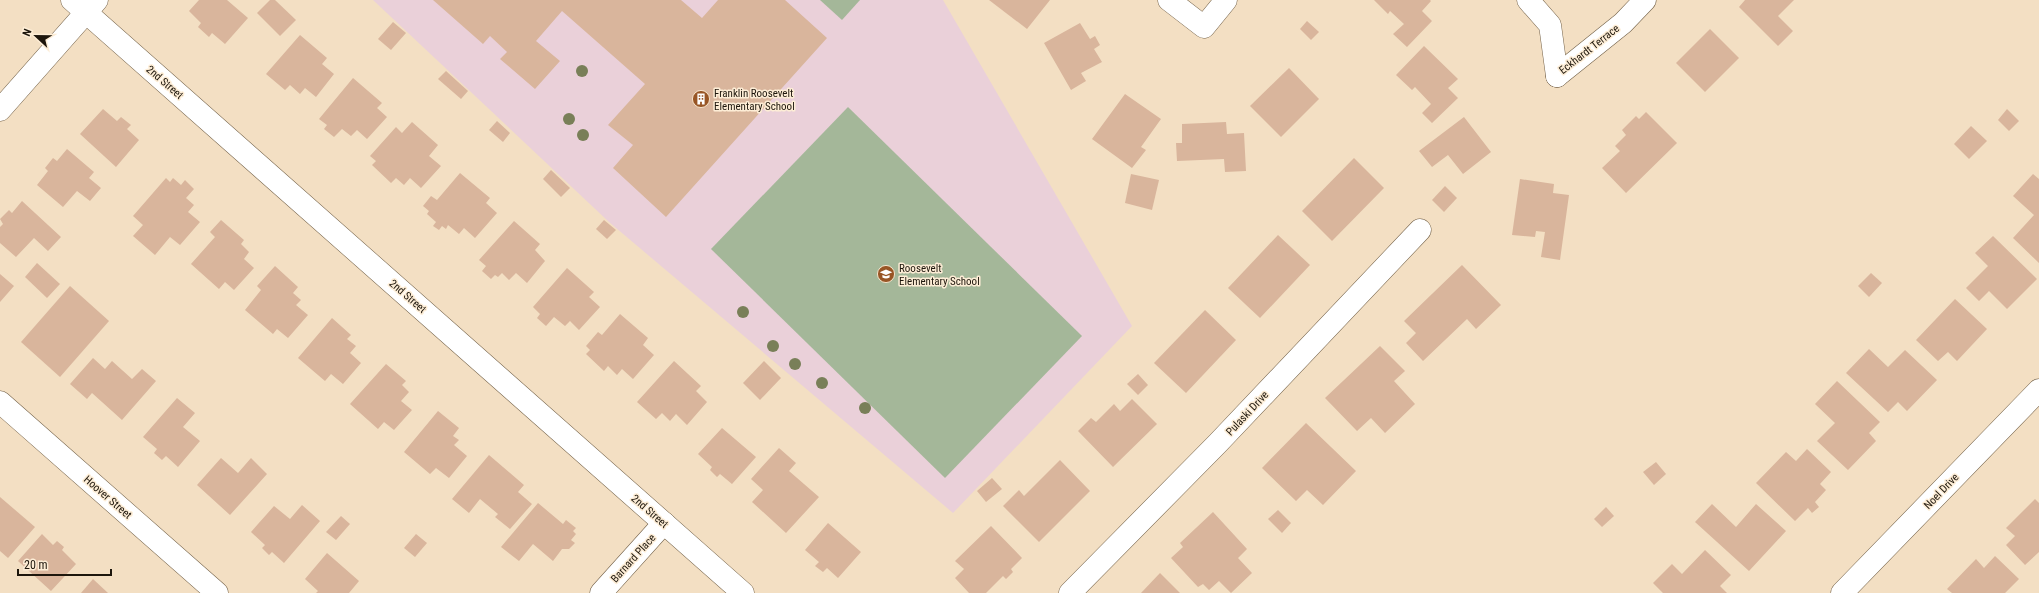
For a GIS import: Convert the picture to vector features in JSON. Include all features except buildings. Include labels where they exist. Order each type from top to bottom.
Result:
[{"type":"street","points":[[1168,0],[1204,27],[1226,0]]},
{"type":"street","name":"Eckhardt Terrace","points":[[1528,0],[1550,25],[1557,76],[1623,23],[1645,0]]},
{"type":"street","points":[[0,110],[85,4]]},
{"type":"street","name":"2nd Street","points":[[85,4],[743,593]]},
{"type":"street","name":"Pulaski Drive","points":[[1070,593],[1218,443],[1420,230]]},
{"type":"street","name":"Noel Drive","points":[[1842,593],[2039,390]]},
{"type":"street","name":"Hoover Street","points":[[0,402],[217,593]]},
{"type":"street","name":"Barnard Place","points":[[601,593],[664,523]]},
{"type":"shaded area","name":"Roosevelt Elementary School","points":[[373,0],[943,0],[1132,326],[953,513],[609,222]]},
{"type":"green space","points":[[820,0],[860,0],[842,20]]},
{"type":"green space","points":[[848,107],[1082,336],[945,478],[711,249]]},
{"type":"place","name":"Franklin Roosevelt Elementary School","points":[[701,99]]},
{"type":"place","name":"Roosevelt Elementary School","points":[[886,274]]}]
